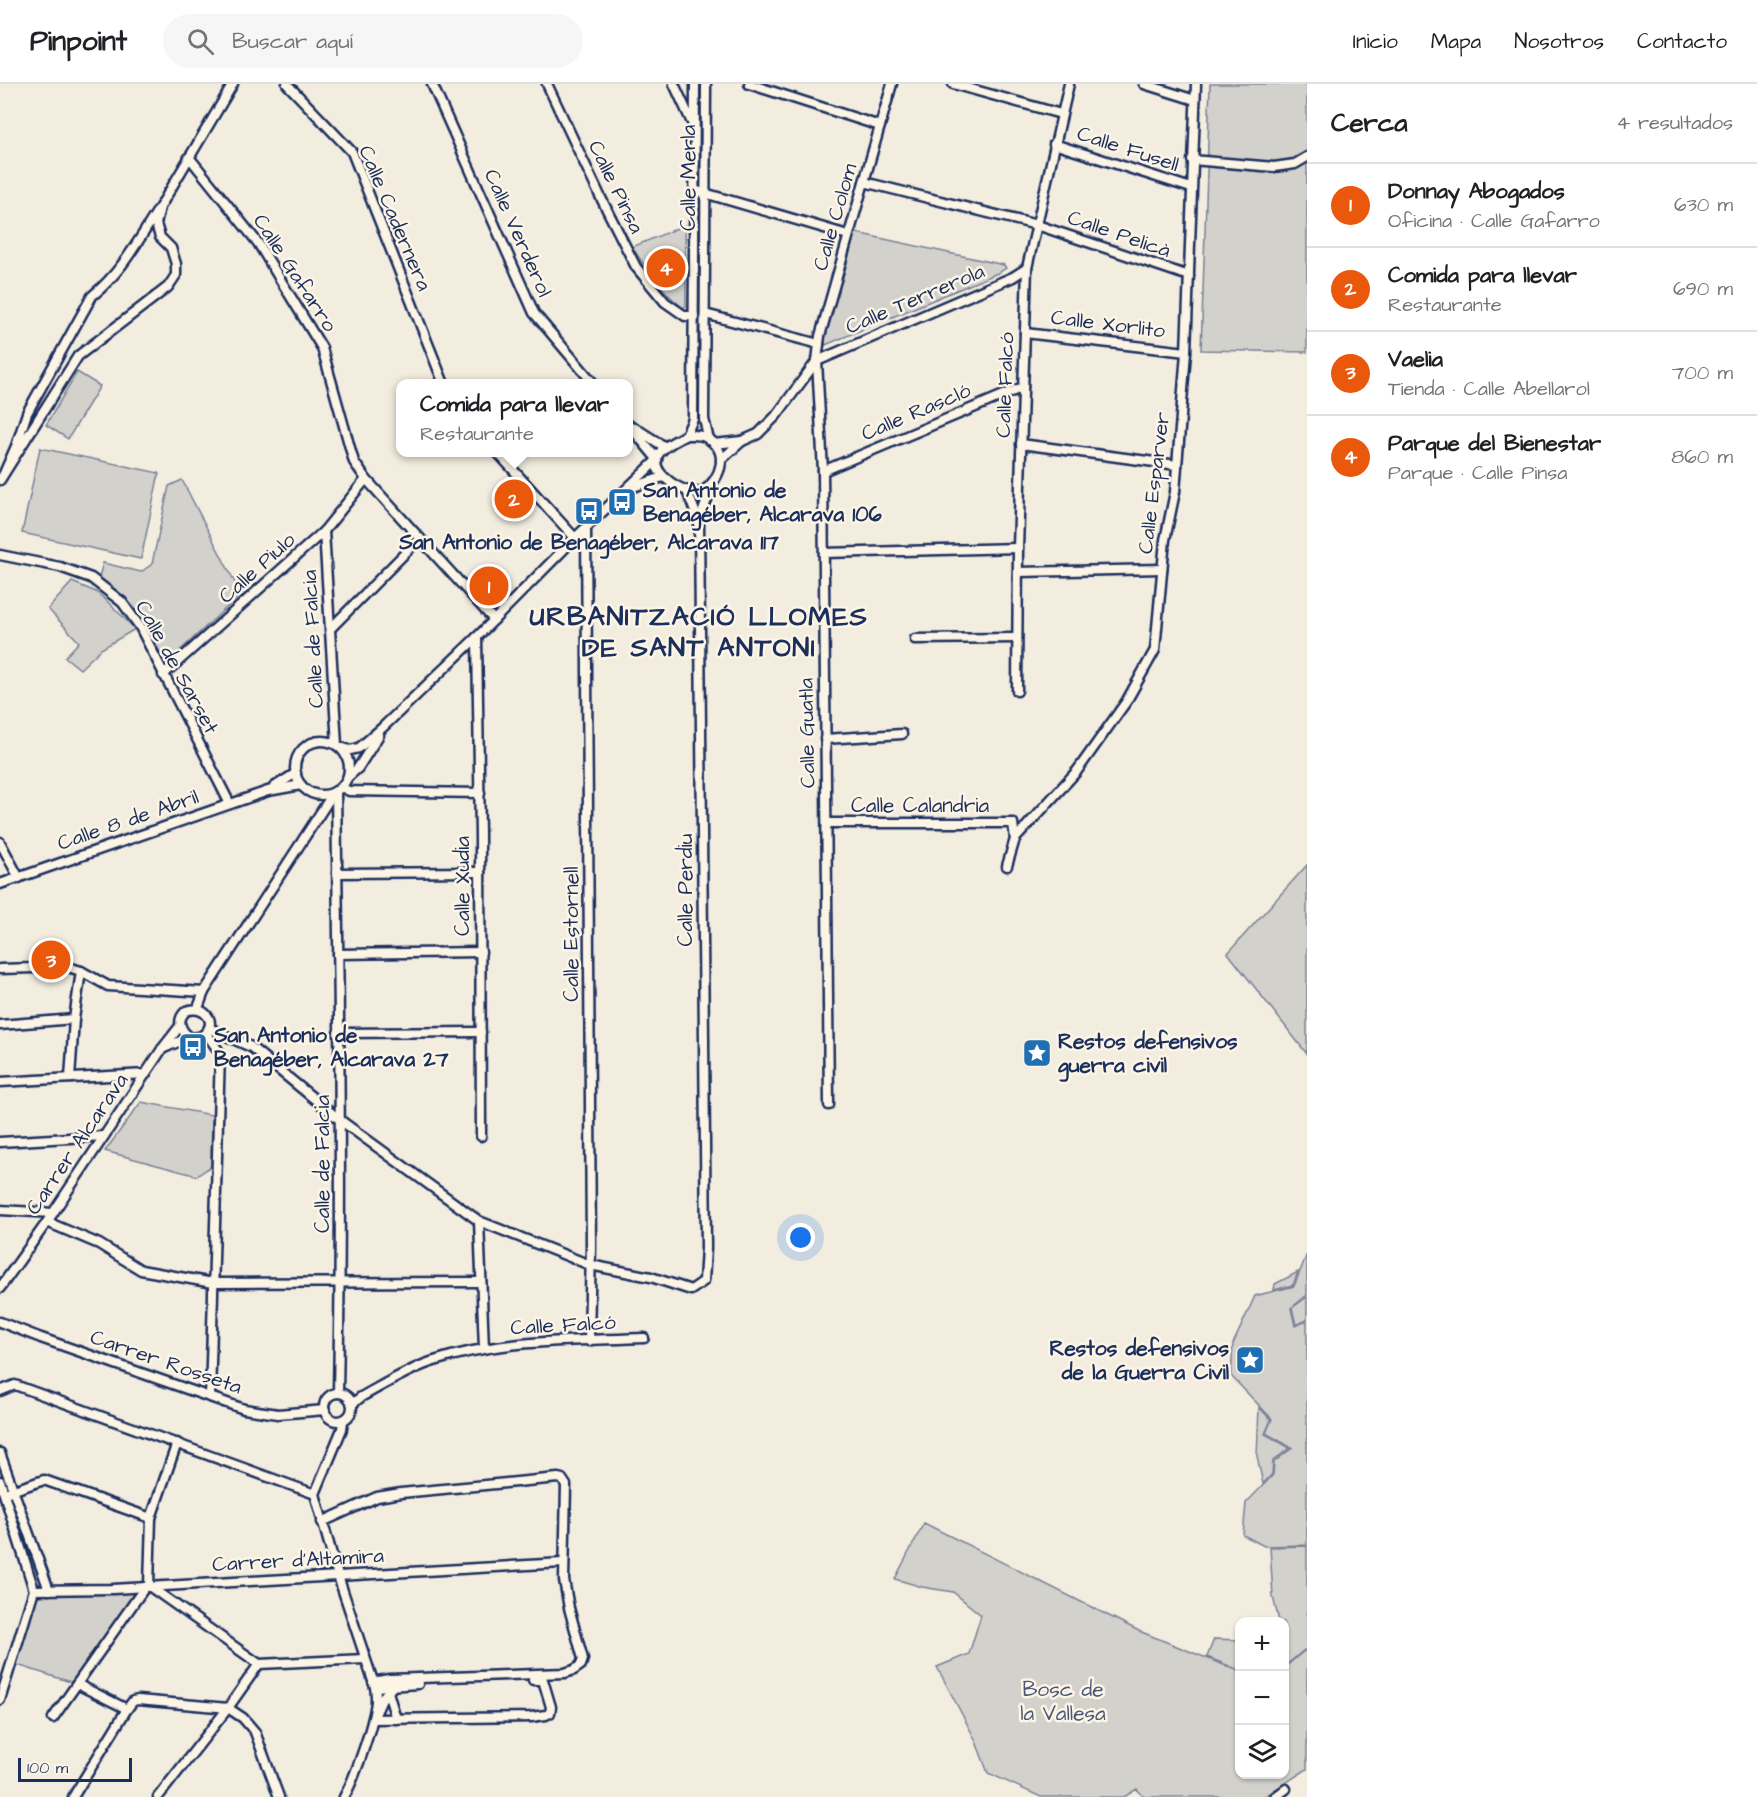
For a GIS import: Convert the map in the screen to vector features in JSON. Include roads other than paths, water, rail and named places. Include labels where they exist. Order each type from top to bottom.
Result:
[{"type":"street","points":[[5,471],[27,413],[92,296],[107,284],[124,265],[233,84]]},
{"type":"street","name":"Calle Cadernera","points":[[287,84],[352,152],[442,379]]},
{"type":"street","name":"Calle Verderol","points":[[432,84],[534,313],[590,379]]},
{"type":"street","name":"Calle Pinsa","points":[[547,84],[636,267],[665,302],[685,316],[694,315]]},
{"type":"street","points":[[674,84],[695,130]]},
{"type":"street","name":"Calle Merla","points":[[686,435],[693,419],[695,84]]},
{"type":"street","name":"Calle Merla","points":[[706,84],[704,419],[712,442]]},
{"type":"street","points":[[748,84],[880,126]]},
{"type":"street","name":"Calle Colom","points":[[817,361],[819,344],[848,235],[892,84]]},
{"type":"street","points":[[953,84],[1061,114]]},
{"type":"street","name":"Calle Falcó","points":[[1017,692],[1018,548],[1026,268],[1069,84]]},
{"type":"street","points":[[1144,84],[1195,100]]},
{"type":"street","name":"Calle Esparver","points":[[1015,839],[1077,771],[1126,702],[1155,650],[1165,540],[1175,492],[1186,351],[1196,84]]},
{"type":"street","name":"Calle Fusell","points":[[1054,144],[1191,188]]},
{"type":"street","name":"Calle Gafarro","points":[[189,157],[258,243],[322,348],[354,462],[366,479],[494,620]]},
{"type":"street","points":[[1192,160],[1274,167],[1295,164],[1307,157]]},
{"type":"street","name":"Calle Pelicà","points":[[864,182],[1037,225],[1189,276]]},
{"type":"street","points":[[694,190],[848,235]]},
{"type":"street","points":[[0,480],[78,356],[168,287],[176,275],[176,264],[171,248],[160,237],[156,224],[160,207]]},
{"type":"street","name":"Calle Terrerola","points":[[817,361],[1013,277],[1026,268]]},
{"type":"street","points":[[694,315],[705,315]]},
{"type":"street","points":[[694,315],[705,315],[819,344]]},
{"type":"street","name":"Calle Xorlito","points":[[1025,333],[1186,351]]},
{"type":"street","points":[[721,460],[742,441],[758,434],[776,417],[817,361]]},
{"type":"street","name":"Calle Guatla","points":[[817,361],[823,471],[829,1105]]},
{"type":"street","name":"Calle Rascló","points":[[823,471],[1023,387]]},
{"type":"street","points":[[633,427],[665,447]]},
{"type":"street","points":[[633,430],[657,460]]},
{"type":"street","points":[[686,435],[702,435],[712,442],[721,460],[720,471],[712,485],[702,492],[687,490],[663,477],[657,468],[658,455],[665,447],[686,435]]},
{"type":"street","points":[[712,442],[742,441]]},
{"type":"street","points":[[1021,444],[1177,465]]},
{"type":"street","points":[[502,457],[575,538]]},
{"type":"street","points":[[480,793],[337,790],[322,795],[315,794],[301,784],[295,765],[302,749],[318,741],[326,741],[350,750],[359,748],[477,637],[623,490],[657,460]]},
{"type":"street","points":[[623,490],[663,477]]},
{"type":"street","name":"Calle Piulo","points":[[163,675],[324,531],[366,479]]},
{"type":"street","name":"Calle Perdiu","points":[[590,1265],[651,1277],[691,1290],[704,1281],[706,1259],[699,522],[712,485]]},
{"type":"street","name":"Calle Perdiu","points":[[687,490],[699,522]]},
{"type":"street","name":"Calle Estornell","points":[[586,527],[589,1341]]},
{"type":"street","name":"Calle de Falcia","points":[[324,531],[339,746]]},
{"type":"street","points":[[331,628],[420,538]]},
{"type":"street","points":[[824,553],[1018,548]]},
{"type":"street","name":"Calle de Sarset","points":[[0,555],[60,567],[91,579],[122,602],[140,627],[230,804]]},
{"type":"street","points":[[1018,572],[1162,569]]},
{"type":"street","name":"Calle Xudia","points":[[477,637],[481,1136]]},
{"type":"street","points":[[915,639],[1017,638]]},
{"type":"street","points":[[198,1008],[204,992],[318,816],[347,777],[358,768],[382,728]]},
{"type":"street","points":[[825,740],[902,734]]},
{"type":"street","points":[[339,746],[348,761],[347,777]]},
{"type":"street","name":"Calle 8 de Abril","points":[[268,791],[296,773]]},
{"type":"street","name":"Calle 8 de Abril","points":[[0,884],[268,791],[301,784]]},
{"type":"street","name":"Calle de Falcia","points":[[337,790],[340,1119],[338,1393]]},
{"type":"street","points":[[315,794],[318,816]]},
{"type":"street","name":"Calle Calandria","points":[[827,823],[1013,823],[1015,839]]},
{"type":"street","points":[[1008,866],[1015,839]]},
{"type":"street","points":[[0,842],[19,878]]},
{"type":"street","points":[[337,873],[480,872]]},
{"type":"street","points":[[338,954],[481,952]]},
{"type":"street","points":[[0,969],[68,966],[108,986],[204,992]]},
{"type":"street","points":[[70,1078],[74,1019],[81,971]]},
{"type":"street","points":[[162,1049],[191,1038],[198,1038],[207,1031],[210,1024],[208,1016],[198,1008],[189,1009],[183,1014],[180,1026],[191,1038]]},
{"type":"street","points":[[0,1025],[74,1019]]},
{"type":"street","name":"Carrer Alcarava","points":[[0,1288],[47,1222],[162,1049],[180,1026]]},
{"type":"street","points":[[207,1031],[251,1047],[340,1119],[479,1221],[590,1265]]},
{"type":"street","points":[[207,1031],[220,1053],[210,1397]]},
{"type":"street","points":[[338,1033],[481,1032]]},
{"type":"street","points":[[0,1082],[146,1074]]},
{"type":"street","points":[[0,1142],[104,1136]]},
{"type":"street","points":[[0,1210],[53,1213]]},
{"type":"street","points":[[352,1404],[381,1386],[428,1363],[484,1348],[479,1221]]},
{"type":"street","points":[[47,1222],[99,1244],[141,1270],[213,1283],[481,1282]]},
{"type":"street","name":"Carrer Rosseta","points":[[0,1322],[244,1409],[278,1414],[325,1410]]},
{"type":"street","name":"Calle Falcó","points":[[484,1348],[644,1338]]},
{"type":"street","points":[[0,1391],[15,1385],[315,1494]]},
{"type":"street","points":[[343,1421],[332,1419],[325,1410],[327,1398],[338,1393],[349,1397],[352,1404],[351,1413],[343,1421],[340,1435],[315,1494],[338,1576],[374,1684],[376,1700],[373,1719]]},
{"type":"street","points":[[53,1718],[147,1586],[151,1518],[177,1443]]},
{"type":"street","points":[[0,1453],[49,1590]]},
{"type":"street","points":[[322,1522],[377,1497],[401,1493],[558,1478],[562,1479],[566,1485],[563,1563],[568,1608],[583,1659],[581,1665],[565,1673],[389,1679],[374,1684]]},
{"type":"street","points":[[4,1493],[44,1480],[151,1518]]},
{"type":"street","points":[[0,1481],[34,1590],[0,1700]]},
{"type":"street","name":"Carrer d'Altamira","points":[[34,1590],[563,1563]]},
{"type":"street","points":[[147,1586],[259,1665],[365,1659]]},
{"type":"street","points":[[158,1797],[259,1665]]},
{"type":"street","points":[[373,1719],[531,1717],[550,1713],[551,1707],[543,1680],[470,1681],[391,1689],[374,1684]]},
{"type":"street","points":[[77,1684],[126,1709]]},
{"type":"street","points":[[391,1689],[396,1719]]},
{"type":"street","points":[[344,1797],[350,1787],[373,1719],[383,1697],[391,1689]]},
{"type":"street","points":[[73,1797],[126,1709],[133,1701],[138,1700],[228,1708],[243,1718],[255,1732],[279,1797]]},
{"type":"street","points":[[1275,1797],[1286,1789]]},
{"type":"place","name":"Parque del Bienestar","points":[[666,268]]},
{"type":"place","name":"Comida para llevar","points":[[514,499]]},
{"type":"place","name":"San Antonio de Benagéber, Alcarava 106","points":[[622,502]]},
{"type":"place","name":"San Antonio de Benagéber, Alcarava 117","points":[[589,511]]},
{"type":"place","name":"Donnay Abogados","points":[[489,586]]},
{"type":"place","name":"Vaelia","points":[[51,960]]},
{"type":"place","name":"San Antonio de Benagéber, Alcarava 27","points":[[193,1047]]},
{"type":"place","name":"Restos defensivos guerra civil","points":[[1037,1053]]},
{"type":"place","name":"Restos defensivos de la Guerra Civil","points":[[1250,1360]]},
{"type":"district","name":"URBANITZACIÓ LLOMES DE SANT ANTONI","points":[[699,632]]},
{"type":"park label","name":"Bosc de la Vallesa","points":[[1063,1701]]}]
